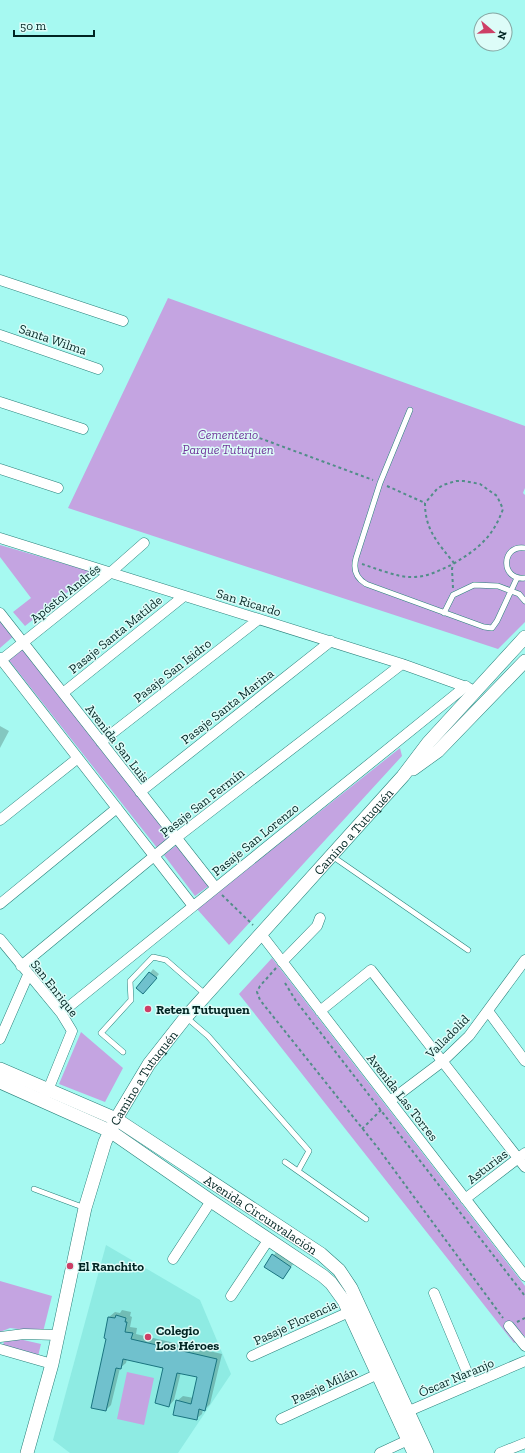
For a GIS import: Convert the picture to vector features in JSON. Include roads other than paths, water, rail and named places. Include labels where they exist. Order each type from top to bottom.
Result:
[{"type":"street","points":[[0,280],[123,321]]},
{"type":"street","name":"Santa Wilma","points":[[0,335],[98,369]]},
{"type":"street","points":[[0,402],[84,429]]},
{"type":"street","points":[[0,469],[58,488]]},
{"type":"street","name":"San Ricardo","points":[[0,538],[402,664],[471,688],[489,697]]},
{"type":"street","name":"Apóstol Andrés","points":[[0,659],[110,573],[144,543]]},
{"type":"street","name":"Pasaje Santa Matilde","points":[[63,693],[184,596]]},
{"type":"street","name":"Avenida San Luis","points":[[0,613],[216,888]]},
{"type":"street","name":"Pasaje San Isidro","points":[[101,742],[259,619]]},
{"type":"street","name":"Camino a Tutuquén","points":[[26,1453],[52,1364],[86,1208],[105,1142],[113,1125],[148,1064],[186,1016],[403,776],[471,688],[525,637]]},
{"type":"street","name":"Pasaje Santa Marina","points":[[140,792],[331,641]]},
{"type":"street","points":[[0,659],[193,906]]},
{"type":"street","name":"Camino a Tutuquén","points":[[403,776],[438,751],[525,661]]},
{"type":"street","name":"Pasaje San Fermín","points":[[21,966],[176,838],[402,664]]},
{"type":"street","name":"Pasaje San Lorenzo","points":[[61,1012],[193,906],[471,688]]},
{"type":"street","points":[[0,820],[78,758]]},
{"type":"street","points":[[0,904],[117,808]]},
{"type":"street","points":[[282,962],[317,926],[320,918]]},
{"type":"street","name":"Avenida Las Torres","points":[[261,934],[525,1276]]},
{"type":"street","name":"San Enrique","points":[[0,940],[28,975],[61,1012],[72,1031],[46,1095]]},
{"type":"street","name":"Valladolid","points":[[390,1101],[443,1061],[469,1036],[525,960]]},
{"type":"street","points":[[320,1010],[371,970],[443,1061],[522,1156],[525,1167]]},
{"type":"street","points":[[0,1039],[28,975]]},
{"type":"street","points":[[488,1011],[525,1061]]},
{"type":"street","name":"Avenida Circunvalación","points":[[0,1069],[46,1095],[113,1125],[280,1226],[326,1258],[339,1270],[346,1278],[356,1297],[402,1414],[408,1440],[414,1453]]},
{"type":"street","name":"Avenida Circunvalación","points":[[0,1082],[46,1095]]},
{"type":"street","name":"Avenida Circunvalación","points":[[113,1125],[211,1201],[316,1271],[331,1283],[342,1297],[378,1374],[427,1453]]},
{"type":"street","name":"Asturias","points":[[465,1199],[522,1156]]},
{"type":"street","points":[[173,1259],[211,1201]]},
{"type":"street","points":[[231,1296],[269,1239],[280,1226]]},
{"type":"street","points":[[434,1293],[472,1384]]},
{"type":"street","name":"Pasaje Florencia","points":[[252,1356],[349,1312]]},
{"type":"street","points":[[509,1326],[525,1346]]},
{"type":"street","points":[[0,1337],[24,1334],[58,1335]]},
{"type":"street","points":[[0,1349],[52,1364]]},
{"type":"street","name":"Óscar Naranjo","points":[[402,1414],[525,1361]]},
{"type":"street","name":"Pasaje Milán","points":[[281,1418],[378,1374]]},
{"type":"street","points":[[380,1453],[408,1440]]},
{"type":"street","points":[[500,1453],[525,1443]]},
{"type":"lane","points":[[410,410],[380,483],[355,562],[358,576],[366,584],[484,627],[492,628],[497,621],[517,578]]},
{"type":"lane","points":[[525,548],[514,549],[506,561],[509,572],[517,578],[525,578]]},
{"type":"lane","points":[[444,613],[453,595],[474,585],[498,586],[512,590],[519,594],[525,601]]},
{"type":"lane","points":[[332,855],[468,950]]},
{"type":"lane","points":[[123,1052],[101,1033],[131,1000],[130,981],[153,957],[166,960],[206,995]]},
{"type":"lane","points":[[186,1016],[208,1036],[309,1151],[298,1171]]},
{"type":"lane","points":[[285,1162],[366,1219]]},
{"type":"lane","points":[[34,1189],[86,1208]]},
{"type":"place","name":"Reten Tutuquen","points":[[148,1009]]},
{"type":"place","name":"El Ranchito","points":[[70,1266]]},
{"type":"place","name":"Colegio Los Héroes","points":[[148,1337]]},
{"type":"park label","name":"Cementerio Parque Tutuquen","points":[[228,442]]}]
